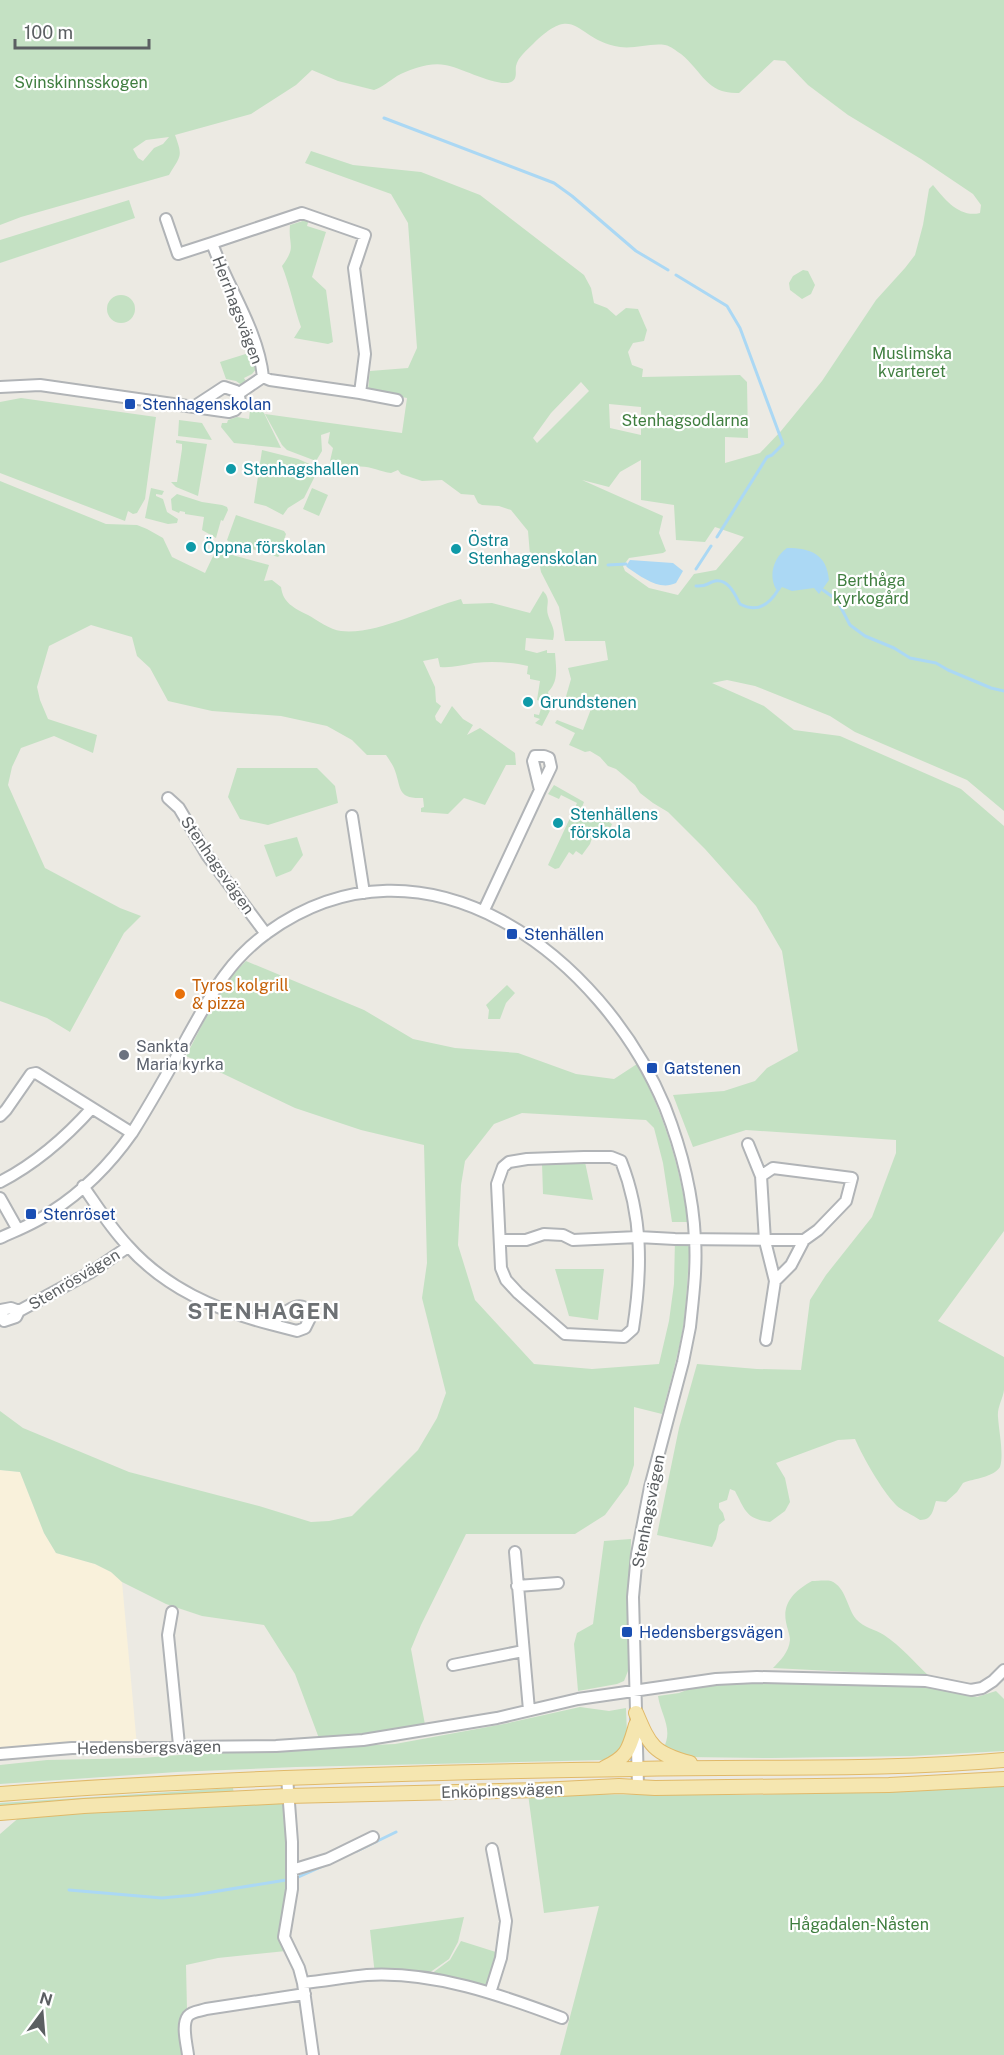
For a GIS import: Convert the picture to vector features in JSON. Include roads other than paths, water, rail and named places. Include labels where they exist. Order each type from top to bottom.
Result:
[{"type":"main road","points":[[636,1719],[647,1740],[656,1749],[674,1759],[706,1768]]},
{"type":"main road","points":[[600,1770],[626,1755],[636,1719]]},
{"type":"main road","name":"Enköpingsvägen","points":[[0,1794],[287,1777],[638,1769],[888,1767],[1004,1760]]},
{"type":"main road","name":"Enköpingsvägen","points":[[0,1813],[84,1806],[287,1796],[638,1786],[655,1788],[890,1785],[1004,1779]]},
{"type":"street","name":"Herrhagsvägen","points":[[166,219],[178,254],[302,213],[370,237],[354,268],[365,354],[360,393]]},
{"type":"street","name":"Herrhagsvägen","points":[[212,243],[220,267],[231,285],[249,327],[262,368],[262,377]]},
{"type":"street","name":"Herrhagsvägen","points":[[0,387],[40,385],[224,411],[235,410],[240,403],[238,394],[262,377],[397,400]]},
{"type":"street","points":[[195,406],[224,387],[233,389],[238,394]]},
{"type":"street","points":[[484,910],[540,790]]},
{"type":"street","name":"Stenhagsvägen","points":[[168,798],[178,808],[207,855],[266,934]]},
{"type":"street","points":[[352,816],[364,893]]},
{"type":"street","name":"Stenhagsvägen","points":[[0,1238],[50,1213],[83,1186],[120,1148],[132,1133],[229,967],[266,934],[311,908],[336,899],[364,893],[421,892],[470,904],[484,910],[519,930],[568,969],[619,1026],[654,1083],[666,1109],[681,1159],[696,1239],[694,1296],[690,1327],[650,1487],[637,1554],[633,1598],[638,1786]]},
{"type":"street","points":[[0,1116],[33,1072],[132,1133]]},
{"type":"street","points":[[0,1182],[46,1152],[92,1108]]},
{"type":"street","points":[[748,1144],[761,1176],[765,1241],[775,1281],[766,1340]]},
{"type":"street","points":[[611,1157],[621,1161],[636,1208],[638,1237],[640,1270],[633,1329],[624,1337],[565,1334],[506,1281],[501,1268],[497,1184],[503,1167],[509,1162],[527,1159],[611,1157]]},
{"type":"street","points":[[761,1176],[773,1168],[852,1178],[846,1201],[818,1230],[804,1240],[791,1265],[775,1281]]},
{"type":"street","name":"Stenrösvägen","points":[[83,1186],[110,1225],[147,1265],[182,1290],[219,1309],[270,1324]]},
{"type":"street","points":[[0,1198],[18,1230]]},
{"type":"street","points":[[500,1240],[526,1240],[544,1234],[562,1235],[573,1240],[638,1237],[804,1240]]},
{"type":"street","name":"Stenrösvägen","points":[[19,1311],[91,1272],[128,1247]]},
{"type":"street","points":[[515,1552],[529,1710]]},
{"type":"street","points":[[517,1587],[558,1583]]},
{"type":"street","points":[[172,1612],[168,1635],[179,1745]]},
{"type":"street","points":[[453,1665],[523,1651]]},
{"type":"street","name":"Hedensbergsvägen","points":[[0,1754],[72,1748],[163,1745],[276,1746],[354,1741],[497,1718],[578,1699],[716,1679],[757,1677],[926,1681],[971,1690],[982,1688],[1004,1670]]},
{"type":"street","points":[[287,1777],[292,1870],[291,1903],[284,1937],[299,1968],[313,2055]]},
{"type":"street","points":[[292,1870],[328,1859],[373,1837]]},
{"type":"street","points":[[490,1993],[501,1958],[506,1921],[492,1849]]},
{"type":"street","points":[[188,2055],[186,2022],[192,2013],[367,1975],[396,1975],[456,1984],[490,1993],[562,2018]]},
{"type":"water","points":[[787,548],[810,551],[821,558],[828,571],[829,580],[819,594],[814,588],[792,591],[782,587],[779,591],[776,589],[773,578],[774,567],[779,556]]},
{"type":"water","points":[[630,560],[673,563],[683,571],[676,583],[657,584],[628,568],[626,566]]},
{"type":"waterway","points":[[384,118],[554,183],[636,251],[668,270]]},
{"type":"waterway","points":[[676,275],[727,306],[740,328],[783,444],[767,457],[717,537]]},
{"type":"waterway","points":[[696,569],[711,546]]},
{"type":"waterway","points":[[608,565],[626,564]]},
{"type":"waterway","points":[[696,586],[715,581],[724,582],[731,588],[740,604],[752,608],[767,603],[778,590]]},
{"type":"waterway","points":[[823,590],[837,600],[850,625],[865,636],[894,648],[910,658],[936,663],[991,688],[1004,691]]},
{"type":"waterway","points":[[357,1851],[396,1832]]},
{"type":"waterway","points":[[294,1879],[323,1866]]},
{"type":"waterway","points":[[69,1890],[162,1898],[286,1880]]},
{"type":"place","name":"Stenhagenskolan","points":[[130,404]]},
{"type":"place","name":"Stenhagshallen","points":[[231,469]]},
{"type":"place","name":"Öppna förskolan","points":[[191,547]]},
{"type":"place","name":"Östra Stenhagenskolan","points":[[456,549]]},
{"type":"place","name":"Grundstenen","points":[[528,702]]},
{"type":"place","name":"Stenhällens förskola","points":[[558,823]]},
{"type":"place","name":"Stenhällen","points":[[512,934]]},
{"type":"place","name":"Tyros kolgrill & pizza","points":[[180,994]]},
{"type":"place","name":"Sankta Maria kyrka","points":[[124,1055]]},
{"type":"place","name":"Gatstenen","points":[[652,1068]]},
{"type":"place","name":"Stenröset","points":[[31,1214]]},
{"type":"place","name":"Hedensbergsvägen","points":[[627,1632]]},
{"type":"district","name":"STENHAGEN","points":[[264,1311]]},
{"type":"park label","name":"Svinskinnsskogen","points":[[81,82]]},
{"type":"park label","name":"Muslimska kvarteret","points":[[912,362]]},
{"type":"park label","name":"Stenhagsodlarna","points":[[685,420]]},
{"type":"park label","name":"Berthåga kyrkogård","points":[[871,589]]},
{"type":"park label","name":"Hågadalen-Nåsten","points":[[859,1924]]}]
